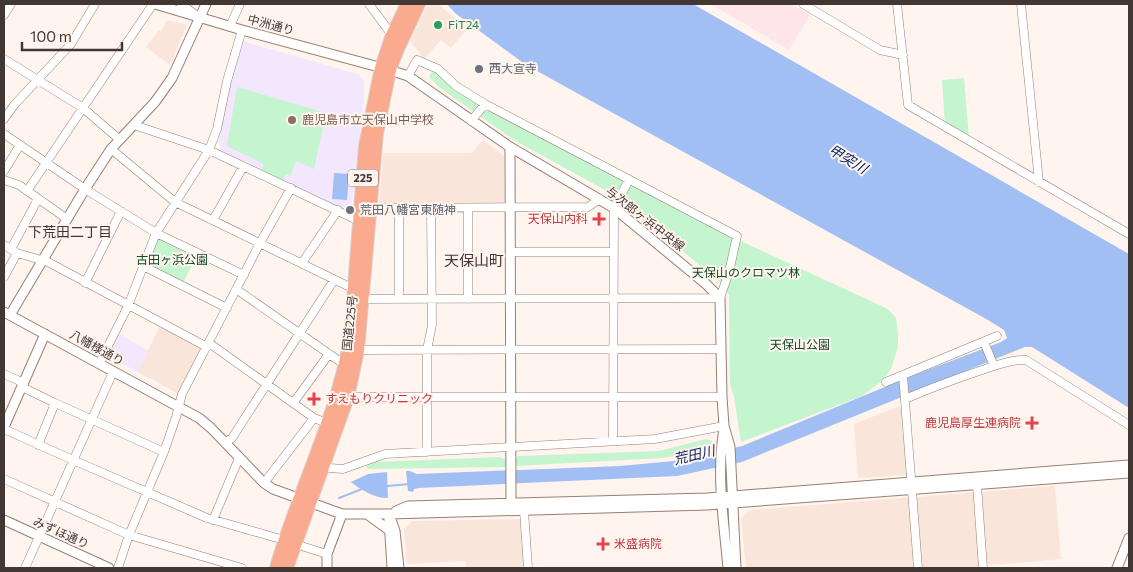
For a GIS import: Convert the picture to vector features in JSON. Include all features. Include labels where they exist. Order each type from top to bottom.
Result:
[{"type":"highway","name":"225","points":[[386,69],[392,35],[407,4]]},
{"type":"highway","name":"225","points":[[386,69],[397,51],[419,4]]},
{"type":"highway","name":"国道225号","points":[[276,568],[323,465],[348,397],[358,350],[364,299],[377,133],[386,69]]},
{"type":"highway","name":"国道225号","points":[[305,505],[327,423],[345,366],[350,339],[365,146],[386,69]]},
{"type":"highway","name":"国道225号","points":[[287,568],[290,540]]},
{"type":"street","points":[[4,15],[11,4]]},
{"type":"street","points":[[4,119],[15,104],[38,82],[71,44],[95,4]]},
{"type":"street","points":[[27,191],[154,4]]},
{"type":"street","name":"中洲通り","points":[[154,4],[386,69]]},
{"type":"street","points":[[180,4],[200,17]]},
{"type":"street","points":[[7,313],[111,149],[155,102],[172,78],[206,4]]},
{"type":"street","points":[[230,26],[240,4]]},
{"type":"street","points":[[369,4],[392,35]]},
{"type":"street","points":[[803,4],[880,50],[903,55]]},
{"type":"street","points":[[898,4],[908,105],[1129,234]]},
{"type":"street","points":[[1021,4],[1039,182]]},
{"type":"street","points":[[99,364],[128,306],[156,233],[209,150],[217,129],[227,81],[242,30]]},
{"type":"street","points":[[4,59],[38,82],[83,108],[120,140]]},
{"type":"street","points":[[408,76],[417,60],[438,69],[456,86],[485,104],[737,236],[729,272],[720,298],[724,426],[730,447],[727,500],[728,568]]},
{"type":"street","name":"与次郎ヶ浜中央線","points":[[386,69],[408,76],[510,147],[614,208],[706,284],[720,298]]},
{"type":"street","points":[[471,121],[485,104]]},
{"type":"street","points":[[134,125],[209,150],[359,220]]},
{"type":"street","points":[[4,134],[85,189],[156,233],[244,275]]},
{"type":"street","points":[[4,171],[20,145]]},
{"type":"street","points":[[510,147],[511,507]]},
{"type":"street","points":[[111,149],[175,202],[354,289],[364,299],[720,298]]},
{"type":"street","points":[[213,220],[242,167]]},
{"type":"street","points":[[4,180],[19,185],[67,218]]},
{"type":"street","points":[[613,441],[614,208],[628,180]]},
{"type":"street","points":[[118,568],[146,492],[164,452],[182,394],[260,243],[291,188]]},
{"type":"street","points":[[4,276],[38,199]]},
{"type":"street","points":[[371,208],[588,207],[600,199]]},
{"type":"street","points":[[399,208],[400,299]]},
{"type":"street","points":[[427,452],[427,350],[432,325],[431,208]]},
{"type":"street","points":[[468,208],[468,299]]},
{"type":"street","points":[[302,263],[338,210]]},
{"type":"street","points":[[85,283],[121,211]]},
{"type":"street","points":[[4,245],[14,251],[42,260],[128,306],[208,345],[294,402],[314,418],[327,423]]},
{"type":"street","points":[[510,252],[613,252]]},
{"type":"street","points":[[143,266],[227,308]]},
{"type":"street","points":[[225,443],[232,438],[334,280]]},
{"type":"street","points":[[236,289],[345,366]]},
{"type":"street","name":"八幡様通り","points":[[7,313],[178,406],[205,423],[264,483]]},
{"type":"street","points":[[45,334],[4,424],[38,445],[213,520],[290,540],[327,554]]},
{"type":"street","points":[[886,382],[903,377],[997,336]]},
{"type":"street","points":[[984,343],[994,365]]},
{"type":"street","points":[[358,350],[721,349]]},
{"type":"street","points":[[294,402],[328,354]]},
{"type":"street","points":[[905,398],[994,365],[1020,359],[1026,360],[1129,425]]},
{"type":"street","points":[[25,568],[113,372]]},
{"type":"street","points":[[4,374],[55,403],[164,452]]},
{"type":"street","points":[[903,377],[918,568]]},
{"type":"street","points":[[348,397],[722,396]]},
{"type":"street","points":[[38,445],[55,403]]},
{"type":"street","points":[[314,418],[264,483],[305,505],[342,514],[389,514],[408,506],[511,507],[727,500],[1058,474],[1129,465]]},
{"type":"street","points":[[323,465],[330,468],[343,469],[385,454],[655,439],[724,426]]},
{"type":"street","points":[[724,426],[720,449],[721,471],[736,568]]},
{"type":"street","points":[[213,520],[239,458]]},
{"type":"street","points":[[1058,474],[1129,473]]},
{"type":"street","points":[[4,479],[129,535],[242,568]]},
{"type":"street","points":[[977,481],[983,568]]},
{"type":"street","points":[[511,507],[524,511],[605,504]]},
{"type":"street","points":[[524,511],[528,568]]},
{"type":"street","points":[[327,568],[327,554],[342,514]]},
{"type":"street","points":[[368,514],[389,530]]},
{"type":"street","points":[[389,514],[392,568]]},
{"type":"street","points":[[389,514],[395,531],[398,568]]},
{"type":"street","name":"みずほ通り","points":[[4,520],[109,568]]},
{"type":"street","points":[[1117,568],[1129,538]]},
{"type":"shaded area","points":[[428,4],[438,4],[467,29],[451,48],[441,40],[424,59],[410,41]]},
{"type":"shaded area","points":[[711,4],[792,4],[810,15],[789,50]]},
{"type":"shaded area","points":[[167,20],[187,25],[170,65],[146,47],[159,30],[161,31]]},
{"type":"shaded area","name":"鹿児島市立天保山中学校","points":[[242,41],[358,74],[364,80],[364,98],[351,213],[222,151],[218,141],[229,85]]},
{"type":"shaded area","points":[[483,140],[504,156],[504,203],[502,205],[379,205],[383,153],[472,153]]},
{"type":"shaded area","points":[[160,325],[201,347],[202,351],[180,392],[177,393],[138,372]]},
{"type":"shaded area","points":[[117,333],[149,351],[138,372],[108,356],[106,352]]},
{"type":"shaded area","points":[[900,406],[903,407],[908,475],[858,478],[854,424]]},
{"type":"shaded area","points":[[1055,486],[1061,559],[980,566],[980,568],[746,568],[741,519],[749,510]]},
{"type":"shaded area","points":[[521,520],[525,568],[466,568],[465,561],[407,564],[404,529],[412,521]]},
{"type":"green space","name":"天保山公園","points":[[436,71],[454,88],[730,236],[888,309],[896,318],[898,332],[898,347],[891,369],[882,381],[862,396],[741,442],[734,397],[730,385],[729,295],[719,281],[614,195],[514,140],[440,88],[429,77],[431,73]]},
{"type":"green space","points":[[964,78],[969,137],[945,124],[942,80]]},
{"type":"green space","points":[[237,87],[326,113],[314,169],[296,161],[290,176],[286,174],[283,180],[261,170],[264,164],[227,146]]},
{"type":"green space","name":"古田ヶ浜公園","points":[[157,237],[197,255],[183,283],[149,266],[147,261]]},
{"type":"green space","points":[[706,439],[712,441],[713,449],[662,458],[515,466],[515,459],[518,456],[659,451]]},
{"type":"green space","points":[[500,457],[506,460],[506,467],[368,469],[366,466],[374,462]]},
{"type":"water","name":"甲突川","points":[[447,4],[693,4],[1129,254],[1129,408],[1032,347],[1025,347],[742,462],[677,476],[419,488],[414,489],[413,492],[408,491],[406,471],[417,474],[620,466],[674,461],[742,446],[1007,338],[1004,330],[988,320],[526,65],[455,13]]},
{"type":"water","points":[[334,173],[349,174],[347,200],[332,199]]},
{"type":"water","points":[[387,472],[388,498],[368,493],[351,482],[368,474]]},
{"type":"waterway","name":"荒田川","points":[[387,486],[410,484]]},
{"type":"waterway","name":"荒田川","points":[[339,498],[362,489]]},
{"type":"place","name":"FiT24","points":[[438,25]]},
{"type":"place","name":"西大宣寺","points":[[479,69]]},
{"type":"place","name":"鹿児島市立天保山中学校","points":[[292,120]]},
{"type":"place","name":"荒田八幡宮東随神","points":[[350,210]]},
{"type":"place","name":"天保山内科","points":[[599,219]]},
{"type":"place","name":"すえもりクリニック","points":[[314,399]]},
{"type":"place","name":"鹿児島厚生連病院","points":[[1032,423]]},
{"type":"place","name":"米盛病院","points":[[603,544]]},
{"type":"district","name":"下荒田二丁目","points":[[70,232]]},
{"type":"district","name":"天保山町","points":[[474,261]]},
{"type":"park label","name":"天保山のクロマツ林","points":[[746,273]]}]
